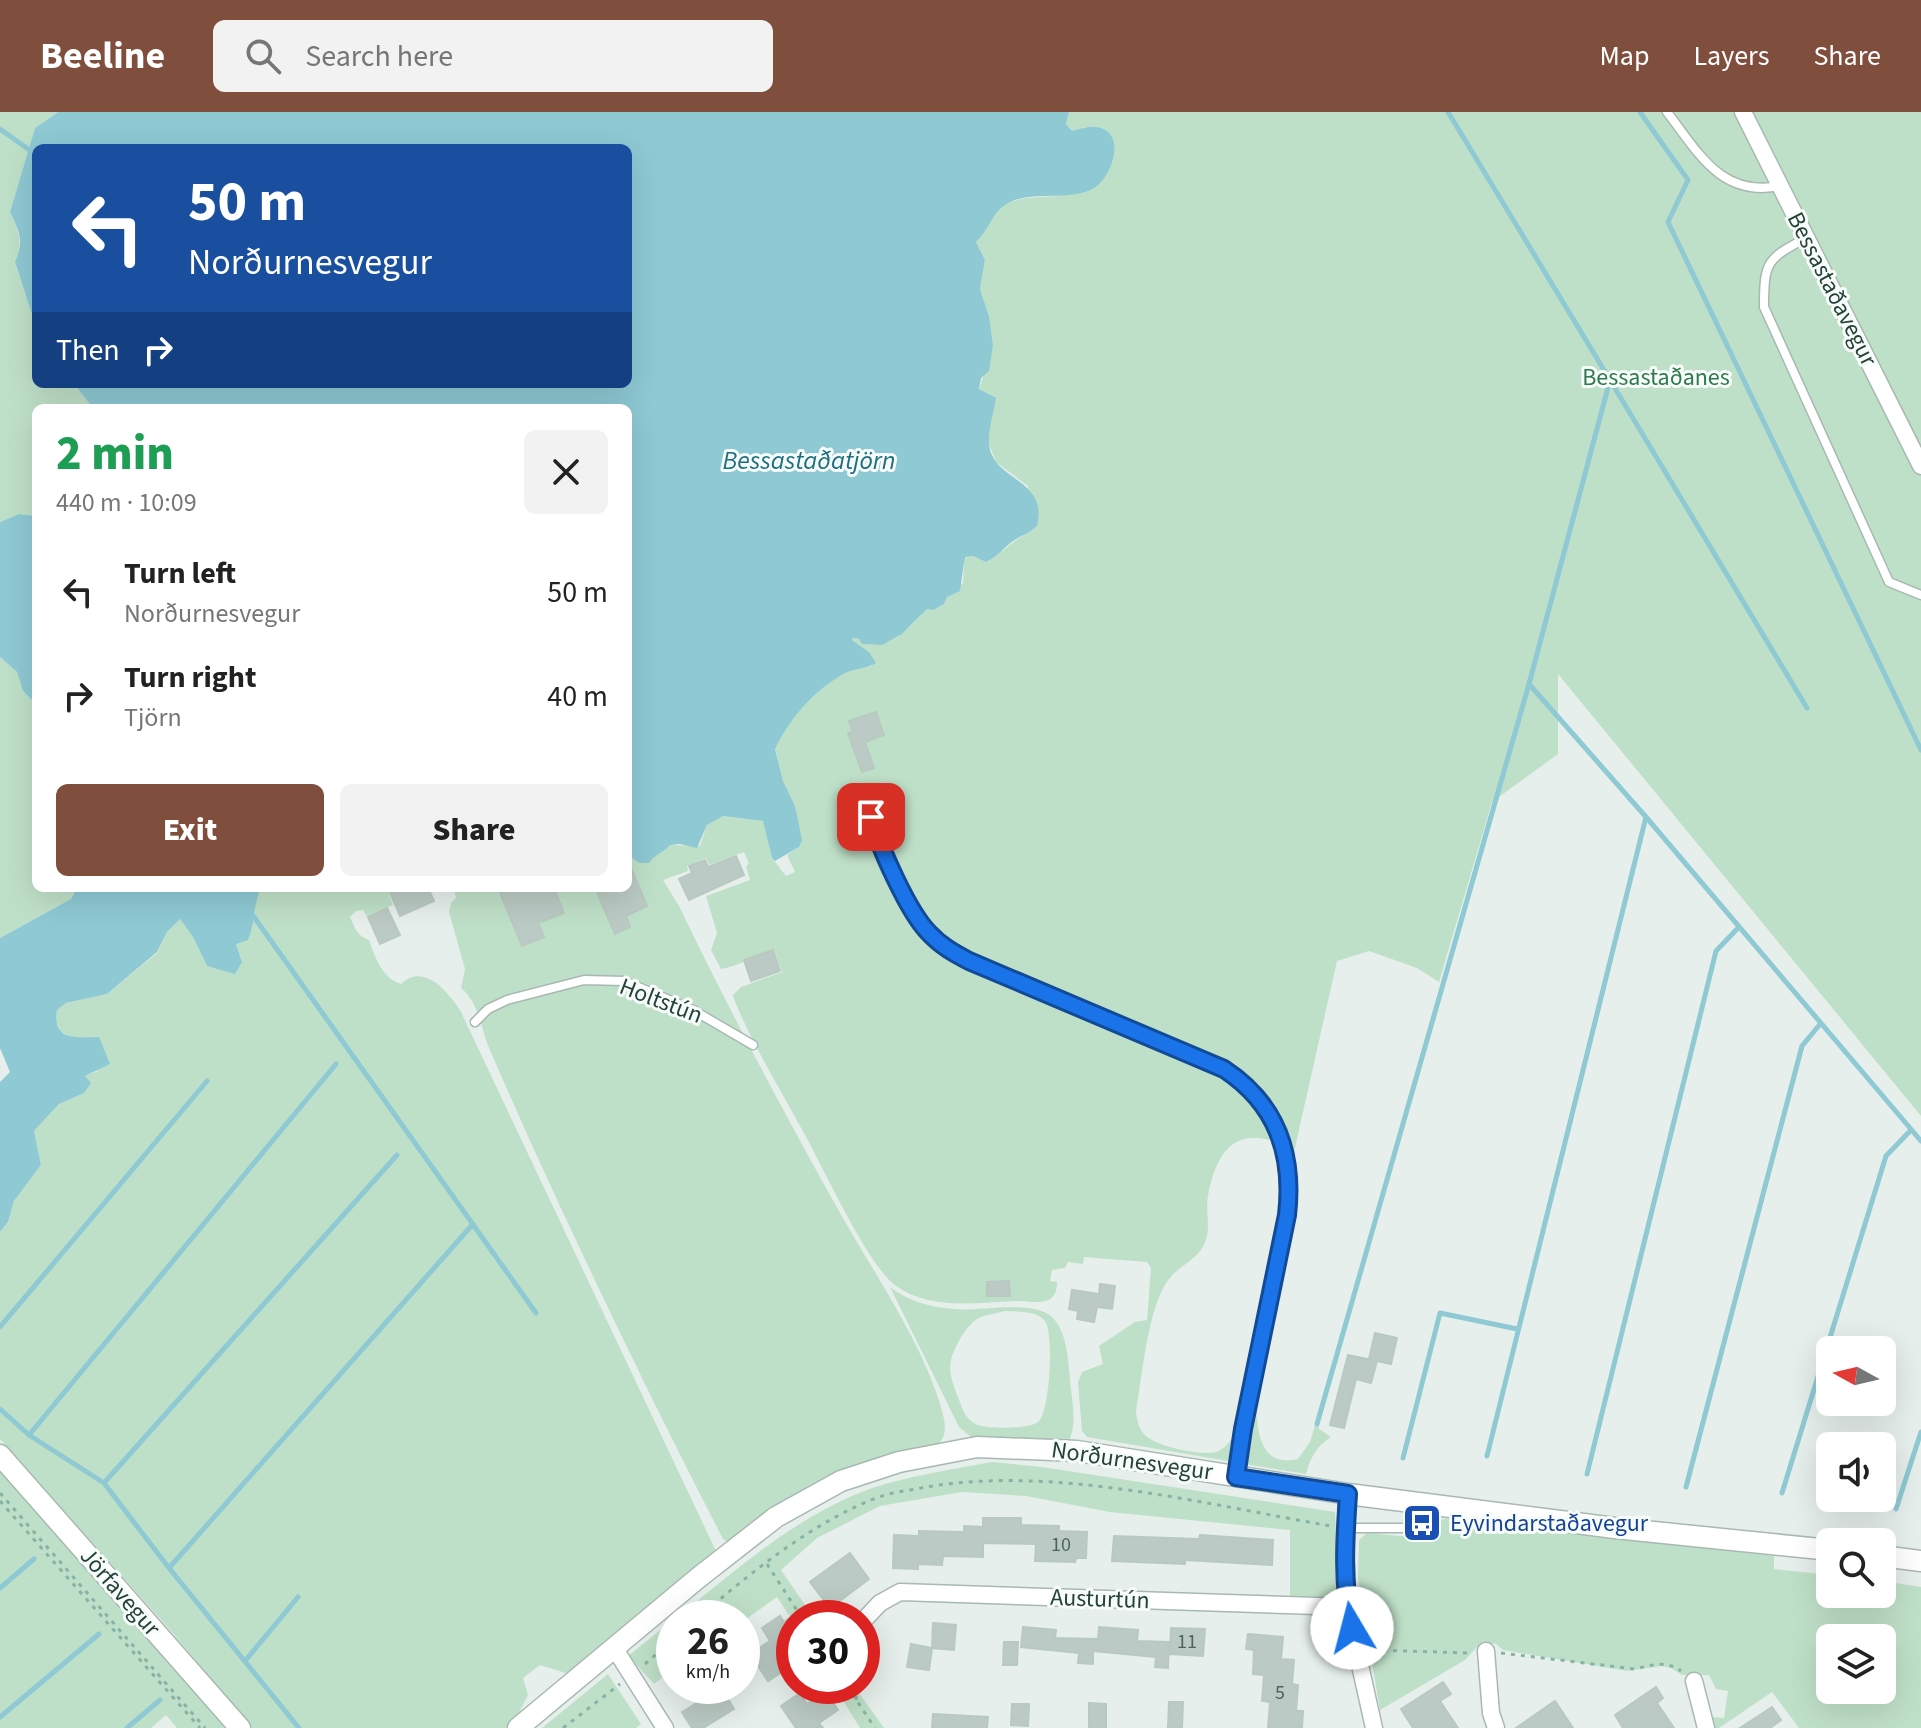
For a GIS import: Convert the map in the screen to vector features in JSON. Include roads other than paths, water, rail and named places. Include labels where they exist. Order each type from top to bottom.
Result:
[{"type":"street","name":"Bessastaðavegur","points":[[1743,112],[1921,466]]},
{"type":"street","name":"Norðurnesvegur","points":[[518,1728],[776,1517],[841,1481],[899,1462],[977,1447],[1054,1448],[1441,1507],[1816,1549]]},
{"type":"street","name":"Jörfavegur","points":[[0,1455],[240,1728]]},
{"type":"street","points":[[1348,1494],[1347,1607],[1374,1728]]},
{"type":"street","points":[[1896,1558],[1921,1561]]},
{"type":"street","name":"Austurtún","points":[[880,1603],[900,1592],[1347,1607]]},
{"type":"street","points":[[615,1649],[665,1728]]},
{"type":"street","points":[[1486,1651],[1491,1713],[1496,1728]]},
{"type":"street","points":[[1694,1681],[1706,1728]]},
{"type":"lane","points":[[1667,112],[1713,171],[1743,187],[1763,189],[1780,186]]},
{"type":"lane","points":[[1806,238],[1774,256],[1764,278],[1764,307],[1889,582],[1921,595]]},
{"type":"lane","points":[[870,801],[875,831],[898,881],[926,930],[944,948],[1224,1069],[1254,1092],[1268,1113],[1289,1165],[1290,1187],[1236,1477]]},
{"type":"lane","name":"Holtstún","points":[[475,1022],[488,1009],[507,1000],[584,980],[624,981],[693,1010],[753,1045]]},
{"type":"lane","points":[[1346,1528],[1405,1528],[1441,1507]]},
{"type":"water","name":"Bessastaðatjörn","points":[[58,112],[1069,112],[1066,124],[1072,131],[1087,127],[1106,130],[1114,144],[1114,153],[1108,172],[1097,186],[1075,194],[1036,196],[1011,202],[997,212],[976,242],[985,260],[980,289],[989,316],[993,345],[989,371],[981,378],[979,389],[996,398],[989,443],[992,456],[999,465],[1035,498],[1037,526],[986,562],[973,556],[966,557],[960,591],[947,597],[944,604],[933,610],[927,609],[902,634],[882,645],[862,644],[859,639],[853,638],[876,663],[845,673],[813,696],[788,726],[775,749],[783,781],[795,806],[802,840],[799,847],[775,861],[763,821],[723,816],[707,825],[697,848],[670,845],[649,863],[639,863],[632,858],[632,404],[90,404],[77,388],[632,388],[632,144],[32,144],[32,315],[15,262],[20,237],[10,212],[35,128]]},
{"type":"water","points":[[19,514],[32,516],[32,700],[23,691],[17,672],[0,657],[0,522]]},
{"type":"water","points":[[75,892],[260,892],[248,940],[236,944],[242,962],[235,974],[207,966],[180,919],[167,932],[157,952],[107,994],[66,1003],[57,1010],[56,1020],[62,1032],[74,1037],[99,1037],[110,1064],[85,1076],[91,1083],[84,1093],[59,1104],[34,1131],[41,1165],[14,1201],[8,1222],[0,1232],[0,1082],[10,1072],[0,1048],[0,938],[71,899]]},
{"type":"waterway","points":[[1448,112],[1610,380],[1529,684],[1921,1141]]},
{"type":"waterway","points":[[1640,112],[1688,180],[1668,222],[1921,750]]},
{"type":"waterway","points":[[0,129],[28,149]]},
{"type":"waterway","points":[[1610,380],[1807,708]]},
{"type":"waterway","points":[[1317,1424],[1529,684]]},
{"type":"waterway","points":[[1487,1456],[1646,817]]},
{"type":"waterway","points":[[254,917],[536,1313]]},
{"type":"waterway","points":[[1587,1474],[1716,951],[1739,927]]},
{"type":"waterway","points":[[1686,1487],[1802,1046],[1821,1023]]},
{"type":"waterway","points":[[29,1435],[336,1064]]},
{"type":"waterway","points":[[0,1327],[207,1081]]},
{"type":"waterway","points":[[1782,1493],[1886,1156],[1911,1130]]},
{"type":"waterway","points":[[104,1483],[397,1155]]},
{"type":"waterway","points":[[169,1568],[473,1224]]},
{"type":"waterway","points":[[1403,1458],[1440,1313],[1517,1329]]},
{"type":"waterway","points":[[0,1409],[29,1435],[104,1483],[299,1728]]},
{"type":"waterway","points":[[1896,1509],[1921,1432]]},
{"type":"waterway","points":[[0,1588],[34,1559]]},
{"type":"waterway","points":[[245,1661],[298,1597]]},
{"type":"waterway","points":[[0,1717],[99,1634]]},
{"type":"waterway","points":[[127,1728],[160,1700]]},
{"type":"place","name":"Eyvindarstaðavegur","points":[[1422,1523]]},
{"type":"park label","name":"Bessastaðanes","points":[[1656,377]]}]
